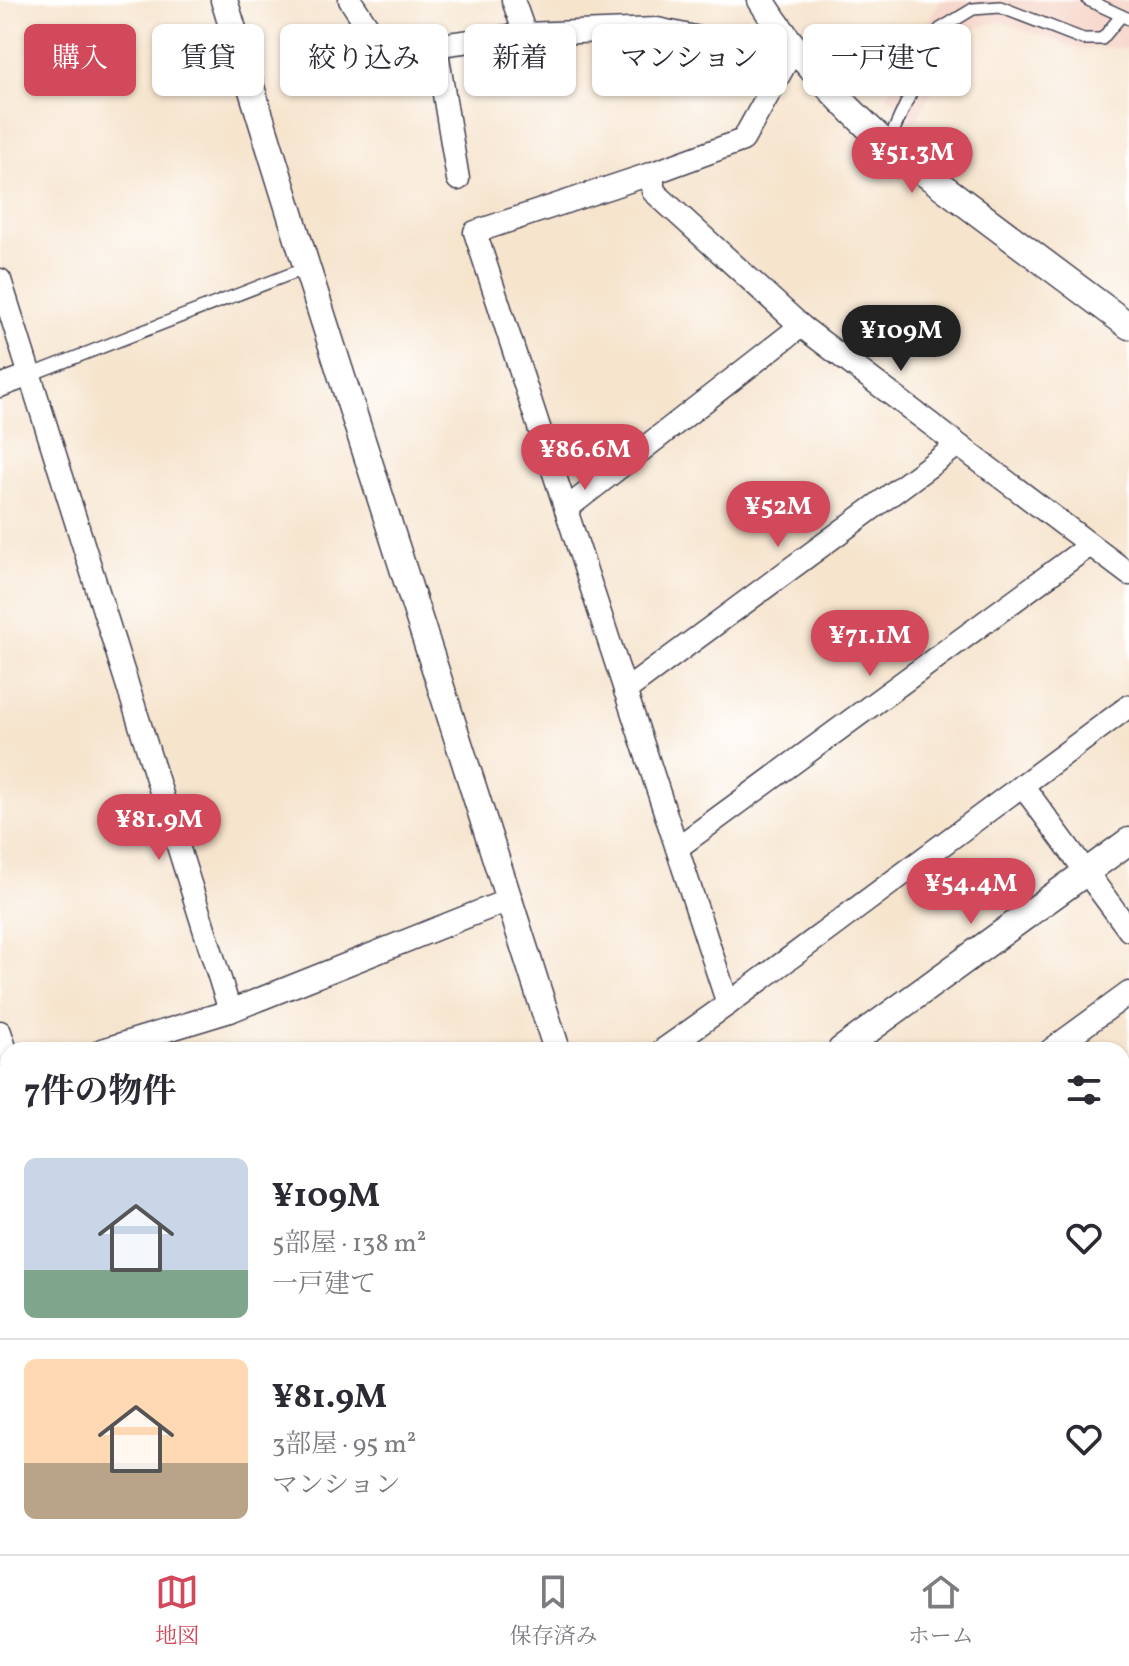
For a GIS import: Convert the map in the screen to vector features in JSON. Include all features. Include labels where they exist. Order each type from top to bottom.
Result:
[{"type":"street","points":[[224,0],[555,1042]]},
{"type":"street","points":[[350,0],[366,24]]},
{"type":"street","points":[[513,0],[521,24]]},
{"type":"street","points":[[761,0],[775,24]]},
{"type":"street","points":[[787,39],[887,145],[1129,326]]},
{"type":"street","points":[[728,1004],[475,232],[743,140],[794,48]]},
{"type":"street","points":[[444,96],[458,179]]},
{"type":"street","points":[[653,173],[653,191],[801,326],[1129,574]]},
{"type":"street","points":[[0,280],[230,1011]]},
{"type":"street","points":[[566,509],[801,326]]},
{"type":"street","points":[[0,386],[30,375]]},
{"type":"street","points":[[625,691],[958,445]]},
{"type":"street","points":[[677,848],[1090,545]]},
{"type":"street","points":[[674,1042],[1129,706]]},
{"type":"street","points":[[1022,785],[1129,930]]},
{"type":"street","points":[[852,1042],[1129,841]]},
{"type":"street","points":[[128,1042],[230,1011],[511,899]]},
{"type":"street","points":[[1062,1042],[1129,993]]},
{"type":"lane","points":[[887,145],[940,29],[973,9],[1000,7],[1083,39],[1102,39],[1125,18],[1088,0]]},
{"type":"lane","points":[[30,375],[307,268]]},
{"type":"shaded area","points":[[940,0],[1129,0],[1129,48],[1080,49],[999,21],[971,31],[971,24],[927,24]]},
{"type":"shaded area","points":[[887,96],[929,96],[915,124]]}]
